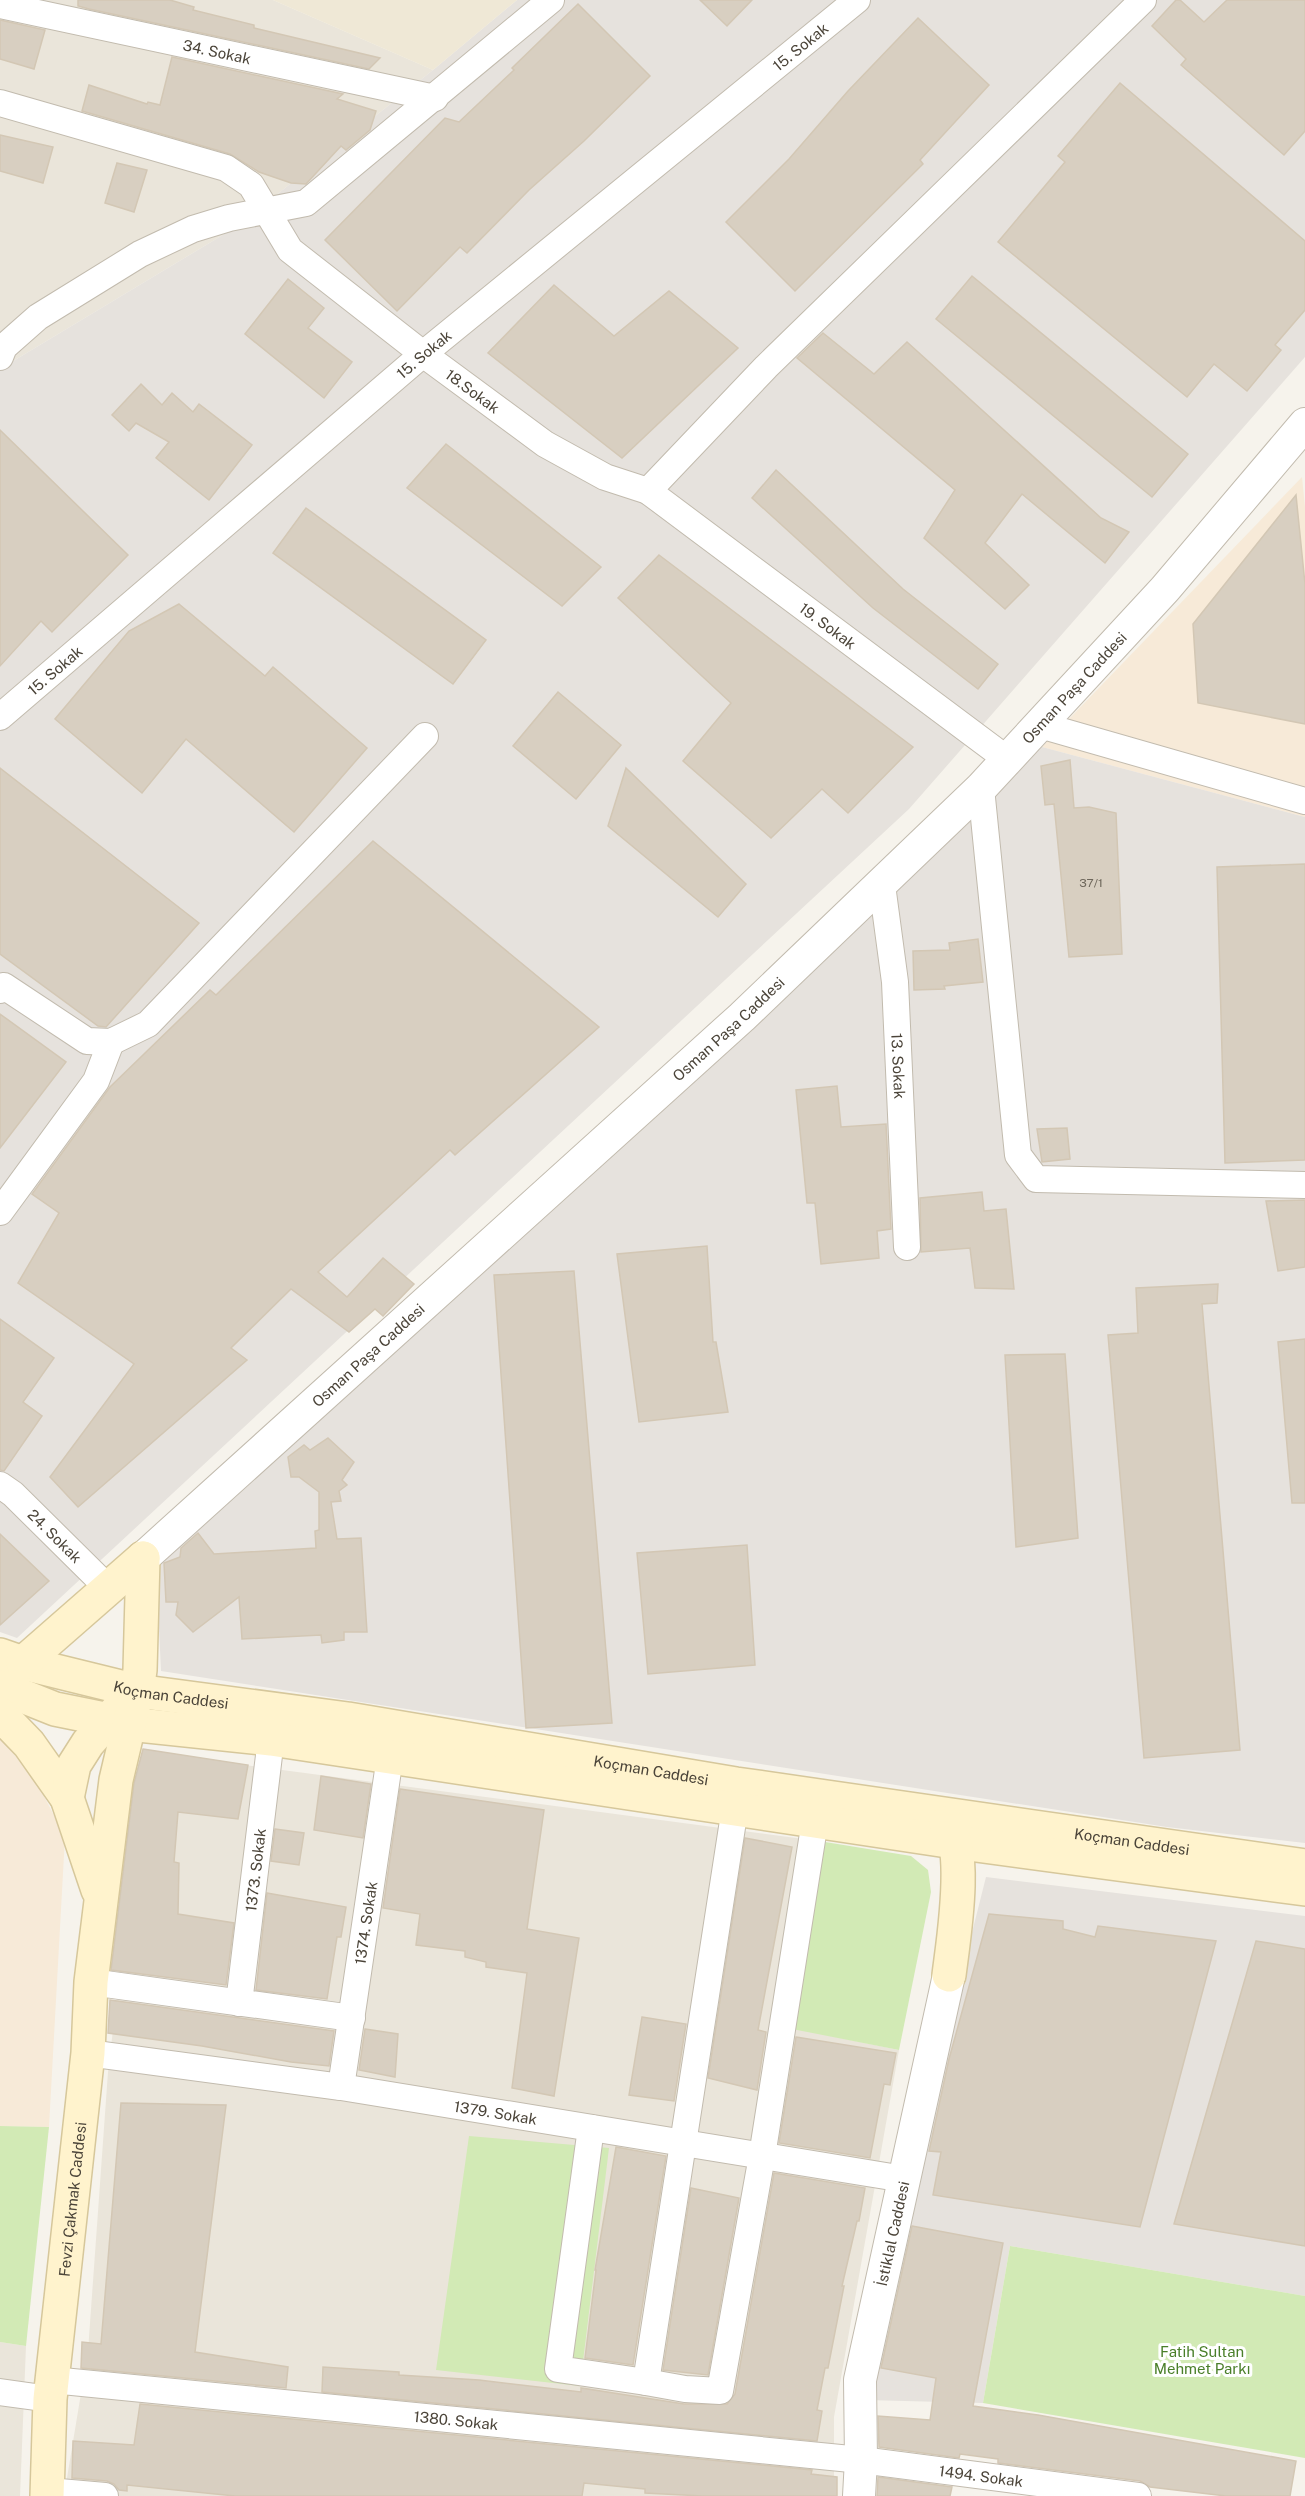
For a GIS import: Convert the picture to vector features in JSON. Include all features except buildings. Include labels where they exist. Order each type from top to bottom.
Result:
[{"type":"main road","name":"Osman Paşa Caddesi","points":[[11,1659],[108,1588],[143,1558]]},
{"type":"main road","name":"Fevzi Çakmak Caddesi","points":[[48,2494],[51,2390],[88,2053],[91,1982],[116,1780],[118,1722],[137,1691],[143,1558]]},
{"type":"main road","name":"Koçman Caddesi","points":[[11,1659],[137,1691],[348,1719],[736,1784],[1305,1866]]},
{"type":"main road","name":"Koçman Caddesi","points":[[0,1687],[55,1709],[118,1722],[271,1739],[954,1842],[1305,1889]]},
{"type":"main road","points":[[0,1714],[28,1744],[67,1798],[101,1901]]},
{"type":"main road","points":[[67,1798],[74,1765],[88,1743],[118,1722]]},
{"type":"main road","points":[[914,1809],[943,1819],[950,1827],[954,1842],[957,1908],[949,1975]]},
{"type":"main road","points":[[949,1975],[962,1937],[979,1868],[987,1857],[996,1851],[1006,1849]]},
{"type":"street","points":[[1,350],[38,317],[140,254],[193,229],[229,218],[306,203],[551,0]]},
{"type":"street","name":"15. Sokak","points":[[0,717],[423,354],[857,0]]},
{"type":"street","points":[[648,491],[766,367],[1143,0]]},
{"type":"street","name":"34. Sokak","points":[[0,4],[435,98]]},
{"type":"street","name":"18.Sokak","points":[[0,103],[226,168],[251,185],[290,250],[423,354],[545,444],[605,477],[648,491]]},
{"type":"street","name":"Osman Paşa Caddesi","points":[[143,1558],[742,1017],[882,885],[1008,760],[1165,589],[1305,424]]},
{"type":"street","name":"19. Sokak","points":[[648,491],[1008,760]]},
{"type":"street","points":[[1040,725],[1305,801]]},
{"type":"street","points":[[1,986],[87,1041],[111,1042],[148,1024],[425,736]]},
{"type":"street","points":[[981,788],[1018,1155],[1036,1179],[1305,1185]]},
{"type":"street","name":"13. Sokak","points":[[882,885],[895,982],[907,1246]]},
{"type":"street","points":[[0,1212],[96,1081],[111,1042]]},
{"type":"street","name":"24. Sokak","points":[[0,1485],[13,1494],[108,1588]]},
{"type":"street","name":"1373. Sokak","points":[[239,2003],[271,1739]]},
{"type":"street","name":"1374. Sokak","points":[[341,2087],[390,1756]]},
{"type":"street","points":[[646,2382],[735,1808]]},
{"type":"street","points":[[591,2128],[558,2369],[685,2389],[720,2391],[762,2156],[815,1821]]},
{"type":"street","name":"İstiklal Caddesi","points":[[858,2496],[861,2460],[860,2380],[949,1975]]},
{"type":"street","points":[[91,1982],[352,2018]]},
{"type":"street","name":"1379. Sokak","points":[[88,2053],[341,2087],[904,2179]]},
{"type":"street","name":"1380. Sokak","points":[[0,2392],[51,2390],[861,2460]]},
{"type":"street","name":"1494. Sokak","points":[[861,2460],[1088,2492],[1138,2496]]},
{"type":"street","points":[[48,2494],[105,2496]]},
{"type":"shaded area","points":[[0,0],[273,0],[433,70],[236,227],[10,363],[0,361]]},
{"type":"shaded area","points":[[273,0],[517,0],[433,70]]},
{"type":"shaded area","points":[[517,0],[1305,0],[1305,357],[909,809],[17,1638],[0,1632],[0,361],[10,363],[236,227]]},
{"type":"shaded area","points":[[1302,477],[1305,507],[1305,817],[1042,747]]},
{"type":"shaded area","points":[[1042,747],[1305,817],[1305,1843],[1167,1827],[161,1671],[156,1563]]},
{"type":"shaded area","points":[[0,1733],[32,1773],[65,1837],[49,2127],[0,2126]]},
{"type":"shaded area","points":[[146,1752],[819,1841],[787,2027],[899,2050],[834,2417],[834,2496],[64,2496],[88,2351],[108,2072]]},
{"type":"shaded area","points":[[986,1877],[1305,1916],[1305,2296],[1010,2246],[983,2403],[866,2400],[901,2215]]},
{"type":"shaded area","points":[[0,2342],[26,2346],[20,2496],[0,2496]]},
{"type":"green space","points":[[819,1841],[911,1856],[928,1870],[931,1892],[899,2050],[787,2028]]},
{"type":"green space","points":[[0,2126],[49,2127],[26,2346],[0,2342]]},
{"type":"green space","points":[[469,2136],[609,2148],[580,2386],[436,2370]]},
{"type":"green space","name":"Fatih Sultan Mehmet Parkı","points":[[1010,2246],[1305,2296],[1305,2458],[983,2403]]}]
